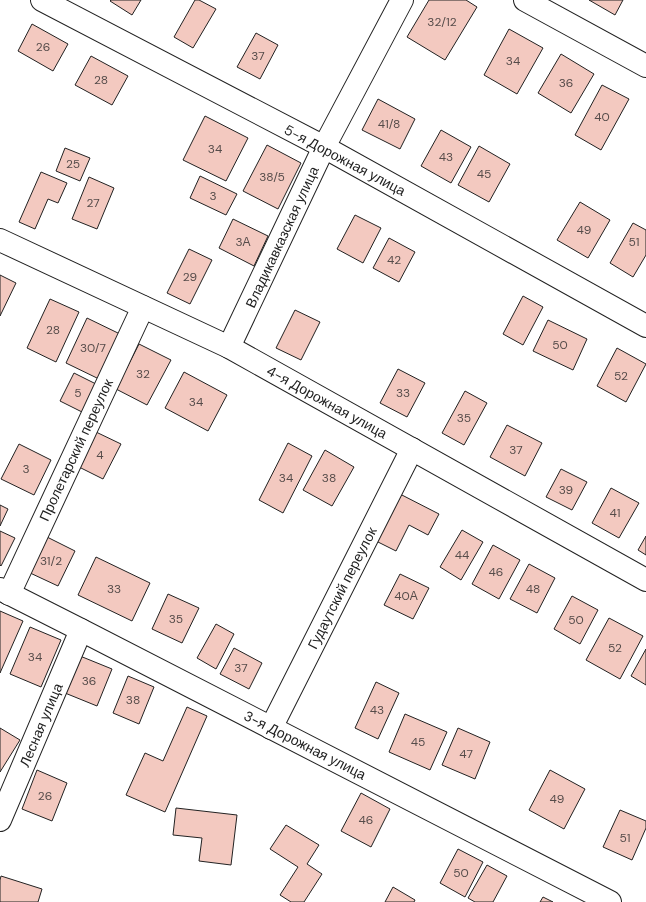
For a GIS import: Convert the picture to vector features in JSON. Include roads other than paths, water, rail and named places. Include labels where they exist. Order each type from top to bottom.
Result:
[{"type":"street","name":"5-я Дорожная улица","points":[[42,0],[324,148],[646,326]]},
{"type":"street","name":"Владикавказская улица","points":[[229,347],[324,148],[402,0]]},
{"type":"street","points":[[525,0],[646,66]]},
{"type":"street","name":"4-я Дорожная улица","points":[[0,240],[229,347],[646,580]]},
{"type":"street","name":"Пролетарский переулок","points":[[4,592],[143,307]]},
{"type":"street","name":"Гудаутский переулок","points":[[272,728],[412,449]]},
{"type":"street","name":"3-я Дорожная улица","points":[[4,592],[81,630],[610,902]]},
{"type":"street","name":"Лесная улица","points":[[0,820],[81,630]]}]
